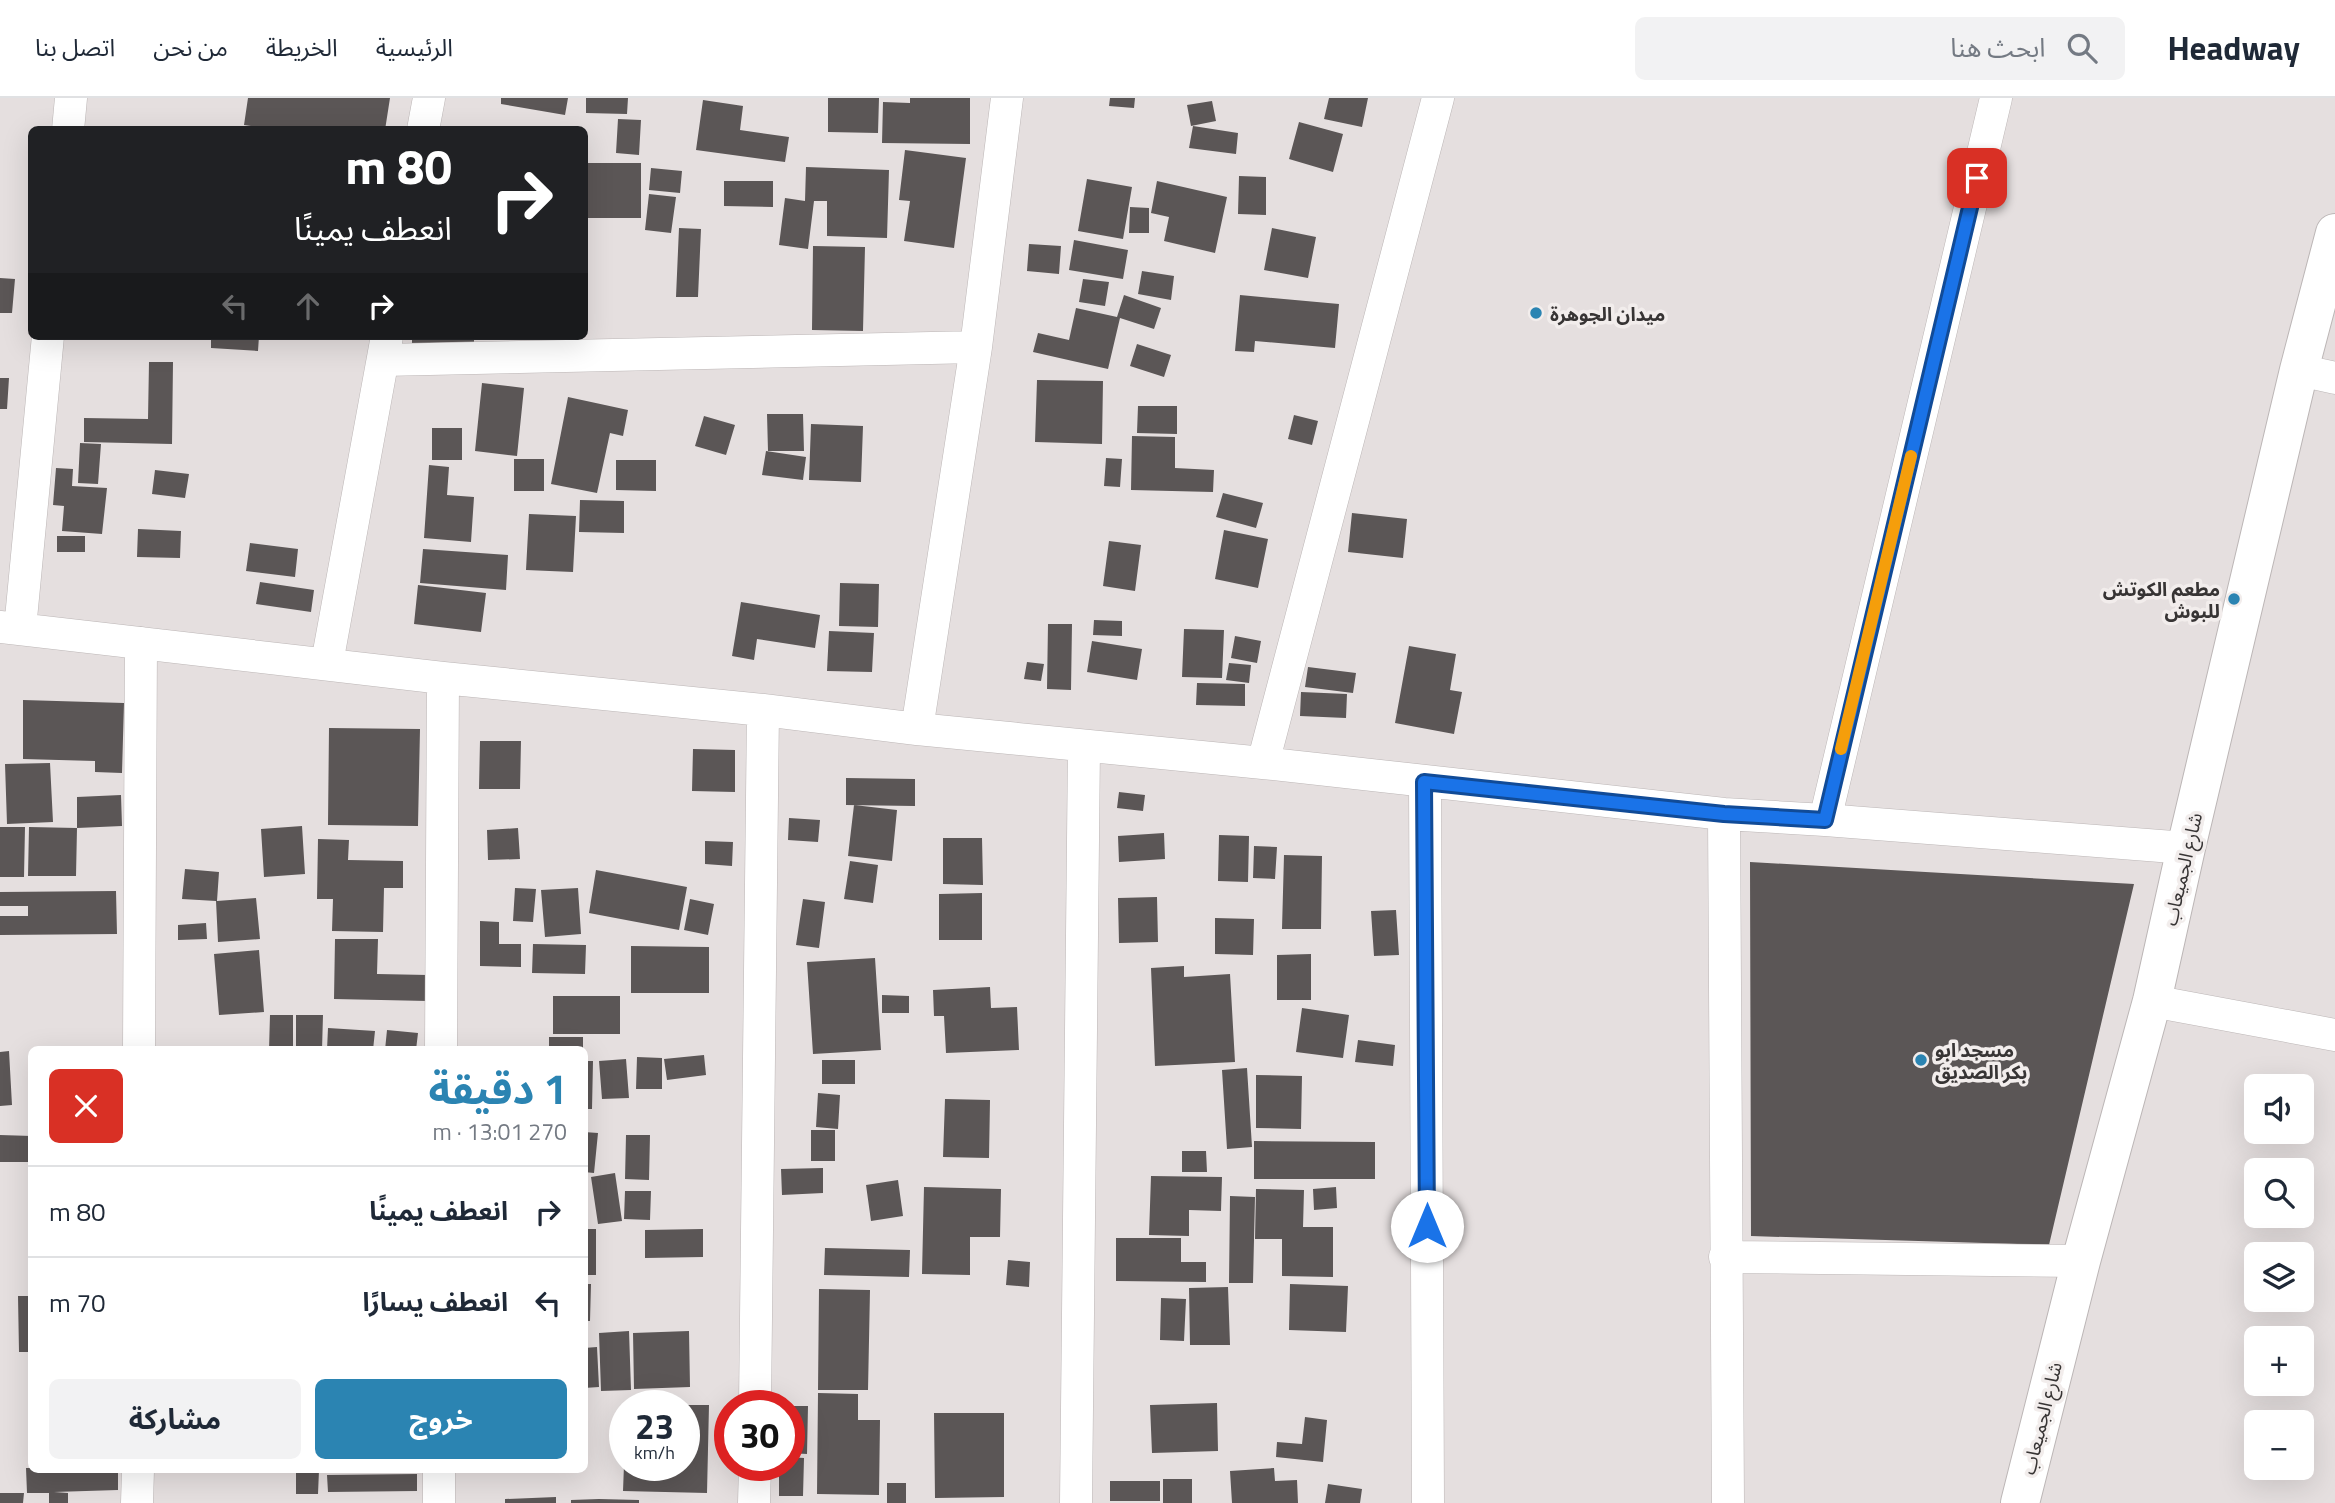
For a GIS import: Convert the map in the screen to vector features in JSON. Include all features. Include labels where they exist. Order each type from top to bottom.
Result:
[{"type":"street","points":[[68,126],[71,98]]},
{"type":"street","points":[[424,126],[429,98]]},
{"type":"street","points":[[917,729],[976,347],[1007,98]]},
{"type":"street","points":[[1263,763],[1438,98]]},
{"type":"street","points":[[1825,820],[1997,98]]},
{"type":"street","name":"شارع الجميعاب","points":[[2020,1503],[2081,1261],[2152,1001],[2186,848],[2317,374],[2335,233]]},
{"type":"street","points":[[47,340],[10,628],[443,678],[1724,814],[2186,848]]},
{"type":"street","points":[[327,663],[385,348],[976,347]]},
{"type":"street","points":[[139,1046],[141,643]]},
{"type":"street","points":[[441,1046],[443,678]]},
{"type":"street","points":[[755,1390],[763,710]]},
{"type":"street","points":[[1076,1503],[1084,746]]},
{"type":"street","points":[[1424,782],[1428,1503]]},
{"type":"street","points":[[1724,814],[1728,1503]]},
{"type":"street","points":[[2152,1001],[2335,1035]]},
{"type":"street","points":[[1725,1257],[2081,1261]]},
{"type":"street","points":[[138,1473],[138,1503]]},
{"type":"street","points":[[439,1473],[439,1503]]},
{"type":"street","points":[[754,1503],[755,1481]]},
{"type":"building","points":[[248,98],[390,98],[386,126],[244,125]]},
{"type":"building","points":[[501,98],[568,98],[565,115],[501,104]]},
{"type":"building","points":[[586,98],[628,98],[627,114],[586,113]]},
{"type":"building","points":[[828,98],[879,98],[878,133],[828,132]]},
{"type":"building","points":[[910,98],[970,98],[970,144],[882,143],[883,102],[910,103]]},
{"type":"building","points":[[1110,98],[1135,98],[1134,108],[1109,106]]},
{"type":"building","points":[[1329,98],[1368,98],[1362,127],[1324,119]]},
{"type":"building","points":[[703,100],[743,106],[740,130],[789,137],[785,162],[696,150]]},
{"type":"building","points":[[1212,101],[1216,121],[1191,126],[1187,105]]},
{"type":"building","points":[[618,119],[641,120],[639,155],[616,153]]},
{"type":"building","points":[[1299,122],[1343,134],[1333,172],[1289,159]]},
{"type":"building","points":[[1193,126],[1238,133],[1236,154],[1189,148]]},
{"type":"building","points":[[905,150],[966,158],[954,248],[904,241],[910,201],[899,200]]},
{"type":"building","points":[[588,163],[641,163],[641,218],[588,218]]},
{"type":"building","points":[[806,167],[889,170],[887,238],[827,236],[827,201],[814,201],[808,249],[779,245],[785,198],[805,201]]},
{"type":"building","points":[[651,168],[682,171],[680,193],[649,190]]},
{"type":"building","points":[[1239,176],[1266,177],[1266,215],[1238,214]]},
{"type":"building","points":[[1087,179],[1132,187],[1123,239],[1078,231]]},
{"type":"building","points":[[724,181],[773,181],[773,207],[724,206]]},
{"type":"building","points":[[1157,181],[1227,197],[1215,253],[1164,241],[1169,217],[1151,213]]},
{"type":"building","points":[[649,194],[676,197],[671,233],[645,230]]},
{"type":"building","points":[[1130,207],[1149,208],[1149,233],[1129,233]]},
{"type":"building","points":[[679,228],[701,229],[698,297],[676,297]]},
{"type":"building","points":[[1272,228],[1316,237],[1308,278],[1264,270]]},
{"type":"building","points":[[1074,240],[1128,250],[1123,279],[1069,270]]},
{"type":"building","points":[[1029,244],[1061,246],[1059,274],[1027,271]]},
{"type":"building","points":[[813,246],[865,247],[863,331],[812,330]]},
{"type":"building","points":[[1142,271],[1174,276],[1171,300],[1138,294]]},
{"type":"building","points":[[0,278],[15,279],[12,313],[0,313]]},
{"type":"building","points":[[1083,279],[1109,282],[1105,306],[1079,302]]},
{"type":"building","points":[[1124,295],[1161,308],[1154,329],[1120,318],[1108,369],[1033,352],[1038,333],[1069,340],[1076,308],[1117,317]]},
{"type":"building","points":[[1240,295],[1339,304],[1335,348],[1255,341],[1254,352],[1235,351]]},
{"type":"building","points":[[211,340],[259,340],[258,351],[211,348]]},
{"type":"building","points":[[412,340],[474,340],[474,344],[412,343]]},
{"type":"building","points":[[1137,344],[1171,355],[1164,377],[1130,366]]},
{"type":"building","points":[[149,362],[173,362],[172,444],[84,442],[84,418],[148,419]]},
{"type":"building","points":[[0,378],[9,378],[7,409],[0,409]]},
{"type":"building","points":[[1037,380],[1103,381],[1102,444],[1035,442]]},
{"type":"building","points":[[482,383],[524,388],[517,456],[475,451]]},
{"type":"building","points":[[568,397],[628,410],[623,436],[610,433],[597,493],[551,484]]},
{"type":"building","points":[[1138,406],[1177,406],[1177,434],[1137,433]]},
{"type":"building","points":[[767,414],[803,414],[804,451],[768,451]]},
{"type":"building","points":[[1294,415],[1318,421],[1312,445],[1288,439]]},
{"type":"building","points":[[704,416],[735,425],[726,455],[695,446]]},
{"type":"building","points":[[811,424],[863,426],[861,482],[809,480]]},
{"type":"building","points":[[432,428],[462,428],[462,460],[432,460]]},
{"type":"building","points":[[1132,436],[1175,437],[1175,468],[1214,470],[1213,492],[1131,490]]},
{"type":"building","points":[[80,443],[101,444],[98,484],[78,483]]},
{"type":"building","points":[[766,451],[806,457],[803,480],[762,475]]},
{"type":"building","points":[[1106,458],[1122,459],[1120,487],[1104,486]]},
{"type":"building","points":[[514,459],[544,459],[544,491],[514,491]]},
{"type":"building","points":[[616,460],[656,460],[656,491],[616,490]]},
{"type":"building","points":[[429,465],[449,467],[447,495],[474,497],[471,542],[424,538]]},
{"type":"building","points":[[56,468],[73,469],[72,486],[107,488],[102,534],[62,531],[64,506],[53,505]]},
{"type":"building","points":[[155,470],[189,474],[185,498],[152,494]]},
{"type":"building","points":[[1223,493],[1263,503],[1256,528],[1216,517]]},
{"type":"building","points":[[580,500],[624,501],[624,533],[579,532]]},
{"type":"building","points":[[1352,513],[1407,519],[1403,558],[1348,552]]},
{"type":"building","points":[[529,514],[576,516],[573,572],[526,570]]},
{"type":"building","points":[[138,529],[181,531],[180,558],[137,557]]},
{"type":"building","points":[[1224,530],[1268,539],[1258,588],[1215,579]]},
{"type":"building","points":[[57,536],[85,536],[85,552],[57,552]]},
{"type":"building","points":[[1109,541],[1141,545],[1135,591],[1103,586]]},
{"type":"building","points":[[250,543],[298,549],[295,577],[246,571]]},
{"type":"building","points":[[423,549],[508,555],[506,590],[420,583]]},
{"type":"building","points":[[260,582],[314,590],[311,612],[256,604]]},
{"type":"building","points":[[840,583],[879,584],[878,627],[839,626]]},
{"type":"building","points":[[418,585],[486,593],[481,632],[414,624]]},
{"type":"building","points":[[741,602],[820,615],[815,648],[757,639],[754,660],[732,656]]},
{"type":"building","points":[[1094,620],[1122,621],[1122,636],[1093,635]]},
{"type":"building","points":[[1048,624],[1072,624],[1071,690],[1047,689]]},
{"type":"building","points":[[1184,629],[1224,630],[1222,678],[1182,677]]},
{"type":"building","points":[[829,631],[874,633],[872,672],[827,671]]},
{"type":"building","points":[[1235,636],[1261,641],[1257,663],[1231,658]]},
{"type":"building","points":[[1092,641],[1142,649],[1137,680],[1087,672]]},
{"type":"building","points":[[1409,646],[1456,654],[1450,690],[1462,692],[1454,734],[1395,723]]},
{"type":"building","points":[[1027,662],[1044,664],[1041,681],[1024,679]]},
{"type":"building","points":[[1229,663],[1251,665],[1249,683],[1226,680]]},
{"type":"building","points":[[1308,667],[1356,673],[1353,693],[1305,687]]},
{"type":"building","points":[[1197,683],[1245,684],[1245,706],[1196,705]]},
{"type":"building","points":[[1301,692],[1347,694],[1346,718],[1300,716]]},
{"type":"building","points":[[23,700],[124,703],[122,773],[95,772],[95,761],[23,759]]},
{"type":"building","points":[[329,728],[420,729],[418,826],[328,825]]},
{"type":"building","points":[[480,741],[521,741],[520,789],[479,789]]},
{"type":"building","points":[[693,749],[735,750],[735,792],[692,791]]},
{"type":"building","points":[[50,763],[53,822],[7,824],[5,764]]},
{"type":"building","points":[[846,778],[915,779],[915,806],[846,805]]},
{"type":"building","points":[[1119,792],[1145,795],[1143,811],[1117,808]]},
{"type":"building","points":[[121,795],[122,826],[77,828],[77,797]]},
{"type":"building","points":[[854,805],[897,810],[892,861],[848,856]]},
{"type":"building","points":[[789,818],[820,820],[818,842],[788,840]]},
{"type":"building","points":[[302,826],[305,874],[264,877],[261,829]]},
{"type":"building","points":[[0,827],[25,827],[24,877],[0,877]]},
{"type":"building","points":[[29,827],[77,828],[76,876],[28,876]]},
{"type":"building","points":[[518,828],[520,859],[488,860],[487,830]]},
{"type":"building","points":[[1164,833],[1165,859],[1119,862],[1118,836]]},
{"type":"building","points":[[1219,835],[1249,836],[1248,882],[1218,881]]},
{"type":"building","points":[[943,838],[982,838],[983,885],[943,884]]},
{"type":"building","points":[[318,839],[349,840],[348,860],[403,861],[403,888],[384,888],[383,932],[332,931],[333,899],[317,899]]},
{"type":"building","points":[[705,841],[733,842],[732,866],[705,864]]},
{"type":"building","points":[[1254,846],[1277,847],[1275,879],[1253,878]]},
{"type":"building","points":[[1284,855],[1322,856],[1321,929],[1282,929]]},
{"type":"building","points":[[850,861],[878,865],[873,903],[844,899]]},
{"type":"building","name":"مسجد ابو بكر الصديق","points":[[1750,862],[2134,884],[2049,1245],[1751,1236]]},
{"type":"building","points":[[185,869],[219,872],[217,901],[256,898],[260,939],[218,942],[216,901],[182,899]]},
{"type":"building","points":[[596,870],[687,887],[679,930],[589,913]]},
{"type":"building","points":[[515,888],[536,889],[533,922],[513,921]]},
{"type":"building","points":[[578,888],[581,934],[545,937],[541,890]]},
{"type":"building","points":[[116,891],[117,934],[0,935],[0,916],[28,916],[28,906],[0,906],[0,892]]},
{"type":"building","points":[[982,893],[982,940],[939,940],[939,894]]},
{"type":"building","points":[[1157,897],[1158,942],[1119,943],[1118,898]]},
{"type":"building","points":[[690,899],[714,904],[708,935],[684,930]]},
{"type":"building","points":[[803,899],[825,902],[819,948],[796,945]]},
{"type":"building","points":[[1396,910],[1399,955],[1374,956],[1371,911]]},
{"type":"building","points":[[1215,918],[1254,919],[1253,955],[1215,954]]},
{"type":"building","points":[[480,921],[499,922],[499,944],[521,944],[521,967],[480,966]]},
{"type":"building","points":[[206,923],[207,939],[178,940],[178,925]]},
{"type":"building","points":[[335,939],[378,939],[377,974],[428,975],[428,1001],[334,999]]},
{"type":"building","points":[[533,944],[586,945],[585,974],[532,973]]},
{"type":"building","points":[[631,946],[709,947],[709,993],[631,993]]},
{"type":"building","points":[[259,950],[264,1012],[219,1015],[214,954]]},
{"type":"building","points":[[1311,954],[1311,1000],[1277,1000],[1277,955]]},
{"type":"building","points":[[875,958],[881,1050],[813,1054],[807,962]]},
{"type":"building","points":[[1184,966],[1184,977],[1230,974],[1235,1062],[1155,1066],[1151,968]]},
{"type":"building","points":[[990,987],[991,1008],[1017,1007],[1019,1050],[946,1053],[944,1016],[934,1016],[933,990]]},
{"type":"building","points":[[882,995],[909,996],[909,1013],[882,1013]]},
{"type":"building","points":[[553,996],[620,996],[620,1034],[553,1034]]},
{"type":"building","points":[[1302,1008],[1349,1015],[1343,1058],[1296,1052]]},
{"type":"building","points":[[270,1015],[293,1015],[293,1046],[269,1046]]},
{"type":"building","points":[[296,1015],[323,1015],[322,1046],[296,1046]]},
{"type":"building","points":[[328,1028],[375,1031],[373,1046],[327,1046]]},
{"type":"building","points":[[387,1030],[418,1033],[416,1046],[385,1046]]},
{"type":"building","points":[[549,1037],[583,1037],[583,1046],[549,1046]]},
{"type":"building","points":[[1358,1040],[1395,1045],[1393,1066],[1355,1062]]},
{"type":"building","points":[[9,1051],[12,1105],[0,1106],[0,1052]]},
{"type":"building","points":[[704,1055],[706,1075],[667,1080],[664,1059]]},
{"type":"building","points":[[637,1057],[662,1058],[662,1089],[636,1089]]},
{"type":"building","points":[[626,1059],[629,1098],[602,1099],[599,1061]]},
{"type":"building","points":[[822,1060],[855,1060],[855,1084],[822,1084]]},
{"type":"building","points":[[588,1061],[593,1061],[592,1109],[588,1109]]},
{"type":"building","points":[[1247,1068],[1252,1147],[1227,1149],[1222,1070]]},
{"type":"building","points":[[1256,1075],[1302,1076],[1301,1129],[1256,1128]]},
{"type":"building","points":[[818,1093],[840,1095],[838,1129],[816,1127]]},
{"type":"building","points":[[945,1099],[990,1100],[989,1158],[943,1157]]},
{"type":"building","points":[[811,1130],[835,1130],[835,1161],[811,1161]]},
{"type":"building","points":[[588,1132],[598,1133],[594,1173],[588,1172]]},
{"type":"building","points":[[0,1135],[28,1136],[28,1162],[0,1162]]},
{"type":"building","points":[[626,1135],[650,1135],[649,1180],[625,1179]]},
{"type":"building","points":[[1254,1141],[1375,1142],[1375,1179],[1254,1179]]},
{"type":"building","points":[[1182,1151],[1206,1151],[1207,1172],[1182,1172]]},
{"type":"building","points":[[823,1168],[823,1193],[782,1195],[781,1169]]},
{"type":"building","points":[[615,1173],[622,1221],[598,1224],[591,1177]]},
{"type":"building","points":[[1151,1176],[1222,1177],[1221,1211],[1189,1210],[1189,1236],[1149,1235]]},
{"type":"building","points":[[898,1180],[903,1216],[871,1221],[866,1185]]},
{"type":"building","points":[[924,1187],[1001,1189],[1000,1237],[970,1237],[970,1275],[922,1274]]},
{"type":"building","points":[[1336,1187],[1337,1208],[1314,1210],[1313,1189]]},
{"type":"building","points":[[1256,1189],[1304,1190],[1303,1227],[1333,1227],[1333,1277],[1282,1276],[1282,1239],[1255,1239]]},
{"type":"building","points":[[625,1191],[651,1191],[650,1220],[624,1219]]},
{"type":"building","points":[[1230,1196],[1255,1197],[1253,1283],[1229,1283]]},
{"type":"building","points":[[588,1229],[596,1229],[596,1275],[588,1275]]},
{"type":"building","points":[[703,1229],[703,1257],[645,1258],[645,1230]]},
{"type":"building","points":[[1116,1238],[1181,1238],[1181,1262],[1206,1262],[1206,1282],[1116,1281]]},
{"type":"building","points":[[825,1248],[910,1250],[909,1277],[824,1275]]},
{"type":"building","points":[[1008,1260],[1030,1262],[1029,1287],[1006,1285]]},
{"type":"building","points":[[588,1284],[591,1284],[588,1321]]},
{"type":"building","points":[[1290,1284],[1348,1286],[1346,1332],[1289,1330]]},
{"type":"building","points":[[1228,1287],[1230,1345],[1190,1345],[1189,1288]]},
{"type":"building","points":[[819,1289],[870,1290],[868,1390],[818,1390]]},
{"type":"building","points":[[18,1296],[28,1296],[28,1352],[19,1352]]},
{"type":"building","points":[[1161,1298],[1186,1299],[1184,1341],[1160,1340]]},
{"type":"building","points":[[629,1331],[631,1390],[601,1391],[599,1333]]},
{"type":"building","points":[[689,1331],[690,1387],[634,1389],[633,1333]]},
{"type":"building","points":[[597,1347],[599,1387],[588,1388],[588,1348]]},
{"type":"building","points":[[818,1393],[858,1394],[858,1420],[880,1420],[879,1495],[817,1494]]},
{"type":"building","points":[[1217,1403],[1218,1451],[1152,1453],[1150,1405]]},
{"type":"building","points":[[700,1405],[709,1405],[707,1493],[623,1491],[623,1481],[700,1481]]},
{"type":"building","points":[[805,1406],[808,1406],[805,1454]]},
{"type":"building","points":[[934,1413],[1004,1413],[1004,1497],[935,1498]]},
{"type":"building","points":[[1305,1417],[1327,1420],[1323,1462],[1276,1457],[1277,1442],[1302,1444]]},
{"type":"building","points":[[26,1468],[28,1473],[118,1473],[118,1490],[54,1492],[68,1493],[68,1503],[49,1503],[49,1493],[27,1493]]},
{"type":"building","points":[[1274,1468],[1275,1481],[1297,1480],[1298,1503],[1232,1503],[1230,1471]]},
{"type":"building","points":[[296,1473],[319,1473],[318,1494],[296,1494]]},
{"type":"building","points":[[417,1474],[417,1491],[328,1492],[327,1475]]},
{"type":"building","points":[[1163,1479],[1192,1479],[1192,1503],[1163,1503]]},
{"type":"building","points":[[779,1481],[803,1481],[803,1496],[779,1496]]},
{"type":"building","points":[[1110,1481],[1160,1481],[1160,1501],[1110,1501]]},
{"type":"building","points":[[887,1483],[906,1483],[906,1503],[887,1503]]},
{"type":"building","points":[[1328,1484],[1362,1489],[1360,1503],[1325,1503]]},
{"type":"building","points":[[0,1493],[24,1493],[23,1503],[0,1503]]},
{"type":"building","points":[[556,1497],[556,1503],[505,1503],[505,1499]]},
{"type":"building","points":[[571,1500],[639,1500],[639,1503],[571,1503]]},
{"type":"slow traffic","points":[[1841,749],[1911,456]]},
{"type":"place","name":"ميدان الجوهرة","points":[[1536,313]]},
{"type":"place","name":"مطعم الكوتش للبوش","points":[[2234,599]]},
{"type":"place","name":"مسجد ابو بكر الصديق","points":[[1921,1060]]},
{"type":"route","points":[[1427,1226],[1424,782],[1724,814],[1825,820],[1977,178]]}]
